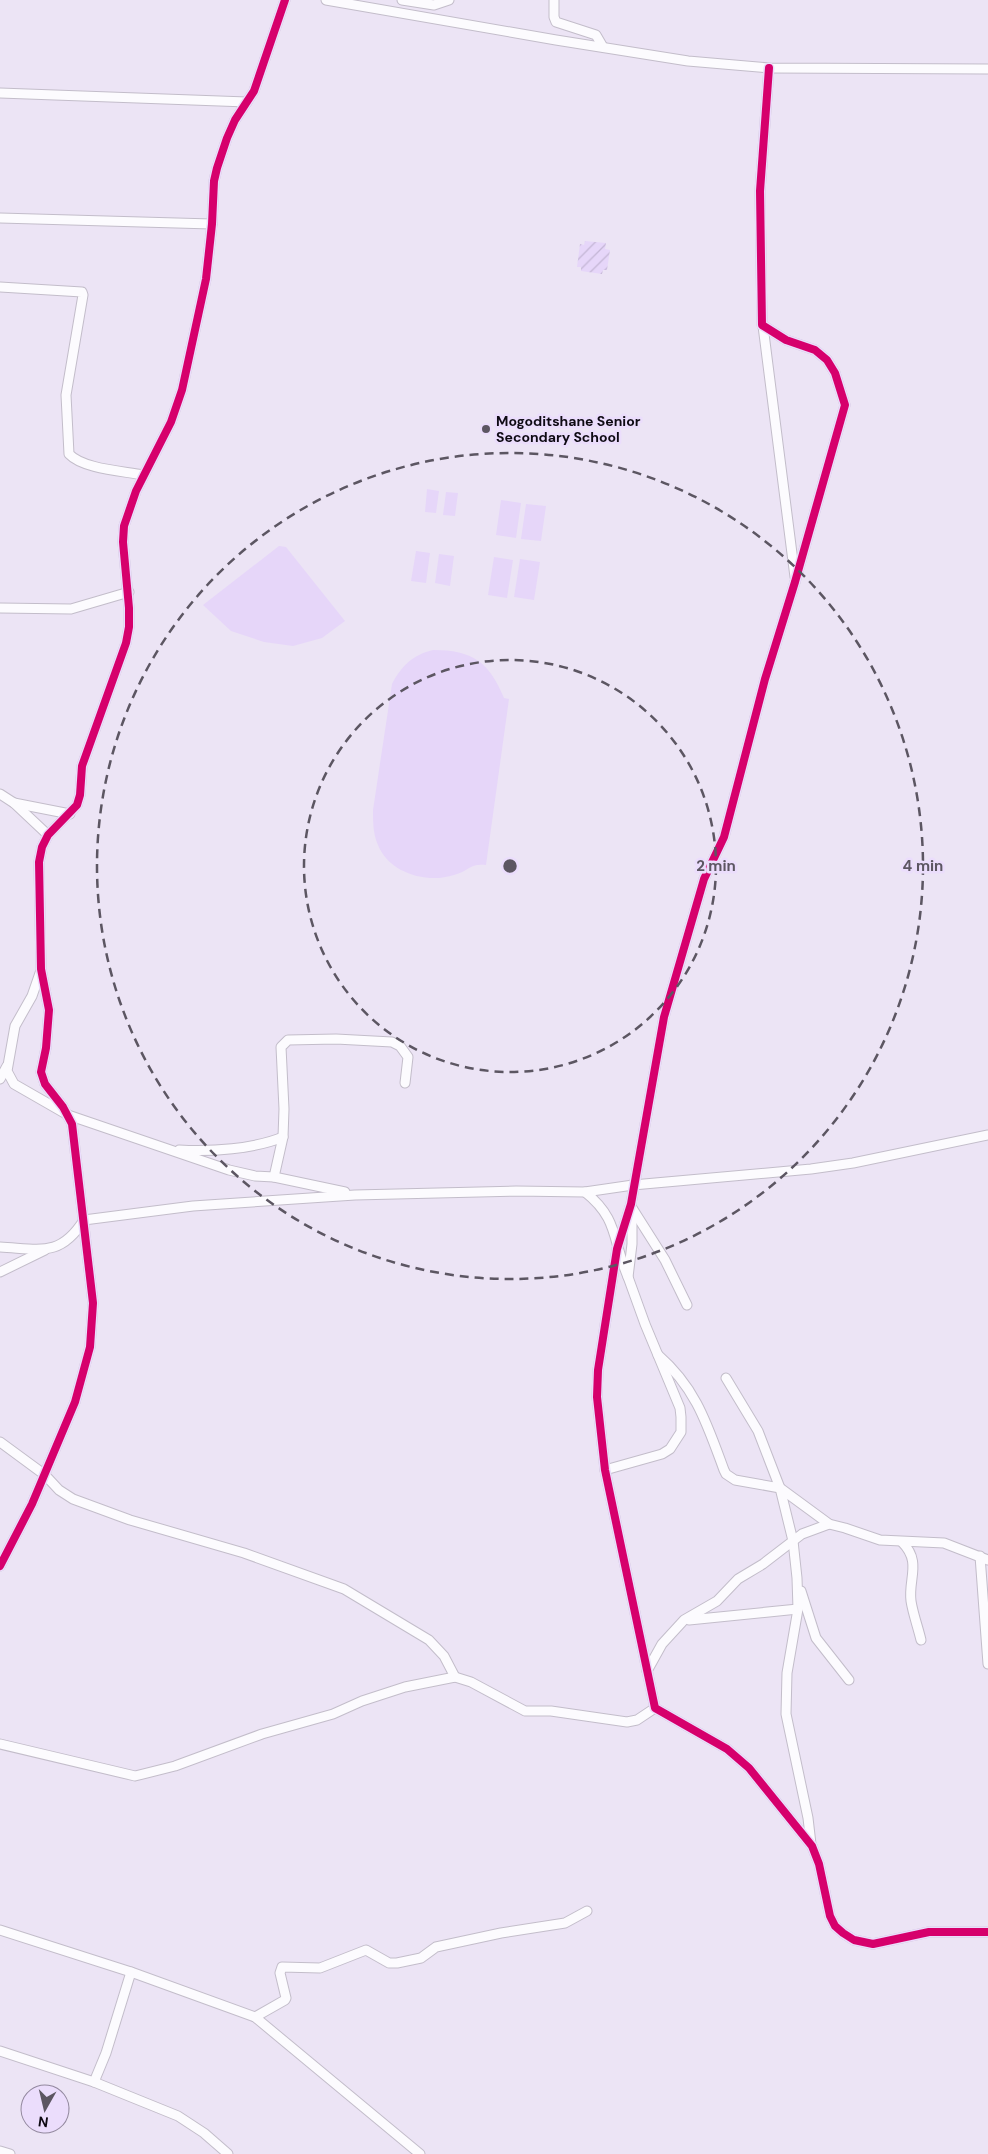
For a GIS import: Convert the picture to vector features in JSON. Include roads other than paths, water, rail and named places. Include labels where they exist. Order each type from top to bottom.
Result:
[{"type":"street","points":[[0,1566],[32,1504],[75,1402],[90,1346],[93,1303],[72,1124],[68,1115],[45,1084],[41,1072],[46,1048],[49,1010],[41,969],[39,862],[42,847],[48,835],[70,814],[80,795],[82,766],[126,644],[129,628],[129,592],[123,542],[124,526],[131,502],[171,422],[182,390],[206,279],[212,224],[214,181],[217,168],[231,129],[258,80],[286,0]]},
{"type":"street","points":[[326,0],[688,61],[769,68],[988,69]]},
{"type":"street","points":[[402,0],[434,5],[449,0]]},
{"type":"street","points":[[554,0],[554,17],[556,22],[596,35],[604,47]]},
{"type":"street","points":[[769,68],[760,191],[763,326],[795,582]]},
{"type":"street","points":[[0,93],[247,102]]},
{"type":"street","points":[[0,218],[212,224]]},
{"type":"street","points":[[0,287],[82,292],[66,395],[69,454],[85,463],[143,475]]},
{"type":"street","points":[[628,1277],[632,1244],[631,1206],[633,1185],[664,1017],[704,879],[724,837],[765,679],[795,582],[845,405],[835,373],[826,360],[815,350],[786,340],[763,326]]},
{"type":"street","points":[[0,608],[72,609],[129,592]]},
{"type":"street","points":[[0,794],[14,803],[48,835]]},
{"type":"street","points":[[14,803],[70,814]]},
{"type":"street","points":[[0,1079],[7,1066],[15,1026],[34,992],[41,969]]},
{"type":"street","points":[[274,1177],[283,1137],[284,1108],[280,1050],[288,1040],[336,1039],[392,1042],[400,1046],[408,1057],[405,1083]]},
{"type":"street","points":[[7,1066],[9,1077],[14,1084],[68,1115],[229,1170],[255,1176],[274,1177],[355,1194]]},
{"type":"street","points":[[0,1272],[47,1249],[60,1246],[69,1240],[84,1220],[192,1206],[355,1194],[516,1191],[585,1192],[633,1185],[811,1169],[988,1135]]},
{"type":"street","points":[[166,1149],[199,1151],[267,1144],[283,1137]]},
{"type":"street","points":[[585,1192],[604,1209],[611,1220],[617,1249],[680,1408],[681,1432],[670,1448],[662,1454],[605,1470]]},
{"type":"street","points":[[631,1206],[617,1249],[597,1384],[605,1470],[654,1708],[738,1758],[749,1768],[812,1846]]},
{"type":"street","points":[[631,1206],[666,1260],[687,1305]]},
{"type":"street","points":[[0,1247],[47,1249]]},
{"type":"street","points":[[658,1355],[677,1373],[700,1406],[726,1474],[735,1480],[780,1488],[829,1524],[880,1540],[944,1543],[984,1558],[988,1664]]},
{"type":"street","points":[[726,1378],[758,1430],[780,1488],[793,1541],[798,1609],[788,1674],[786,1714],[812,1846],[819,1864],[830,1916],[836,1926],[854,1940],[873,1944],[929,1932],[988,1932]]},
{"type":"street","points":[[0,1442],[45,1474],[59,1490],[73,1500],[99,1510],[244,1553],[344,1589],[429,1640],[444,1656],[455,1677]]},
{"type":"street","points":[[647,1670],[662,1644],[684,1620],[717,1601],[738,1579],[807,1531],[829,1524]]},
{"type":"street","points":[[902,1542],[911,1553],[913,1563],[911,1603],[921,1640]]},
{"type":"street","points":[[797,1578],[816,1638],[849,1680]]},
{"type":"street","points":[[684,1620],[798,1609]]},
{"type":"street","points":[[0,1744],[135,1776],[175,1766],[262,1734],[333,1714],[362,1701],[405,1687],[455,1677],[471,1682],[525,1711],[551,1711],[627,1722],[637,1720],[654,1708]]},
{"type":"street","points":[[255,2017],[285,2000],[286,1993],[280,1973],[282,1967],[320,1968],[366,1950],[389,1963],[397,1963],[421,1958],[436,1947],[501,1933],[565,1923],[587,1911]]},
{"type":"street","points":[[0,1930],[131,1972],[255,2017],[420,2154]]},
{"type":"street","points":[[94,2082],[106,2053],[131,1972]]},
{"type":"street","points":[[0,2051],[94,2082],[178,2116],[204,2133],[228,2154]]},
{"type":"street","points":[[0,2151],[10,2154]]},
{"type":"place","name":"Mogoditshane Senior Secondary School","points":[[486,429]]}]
